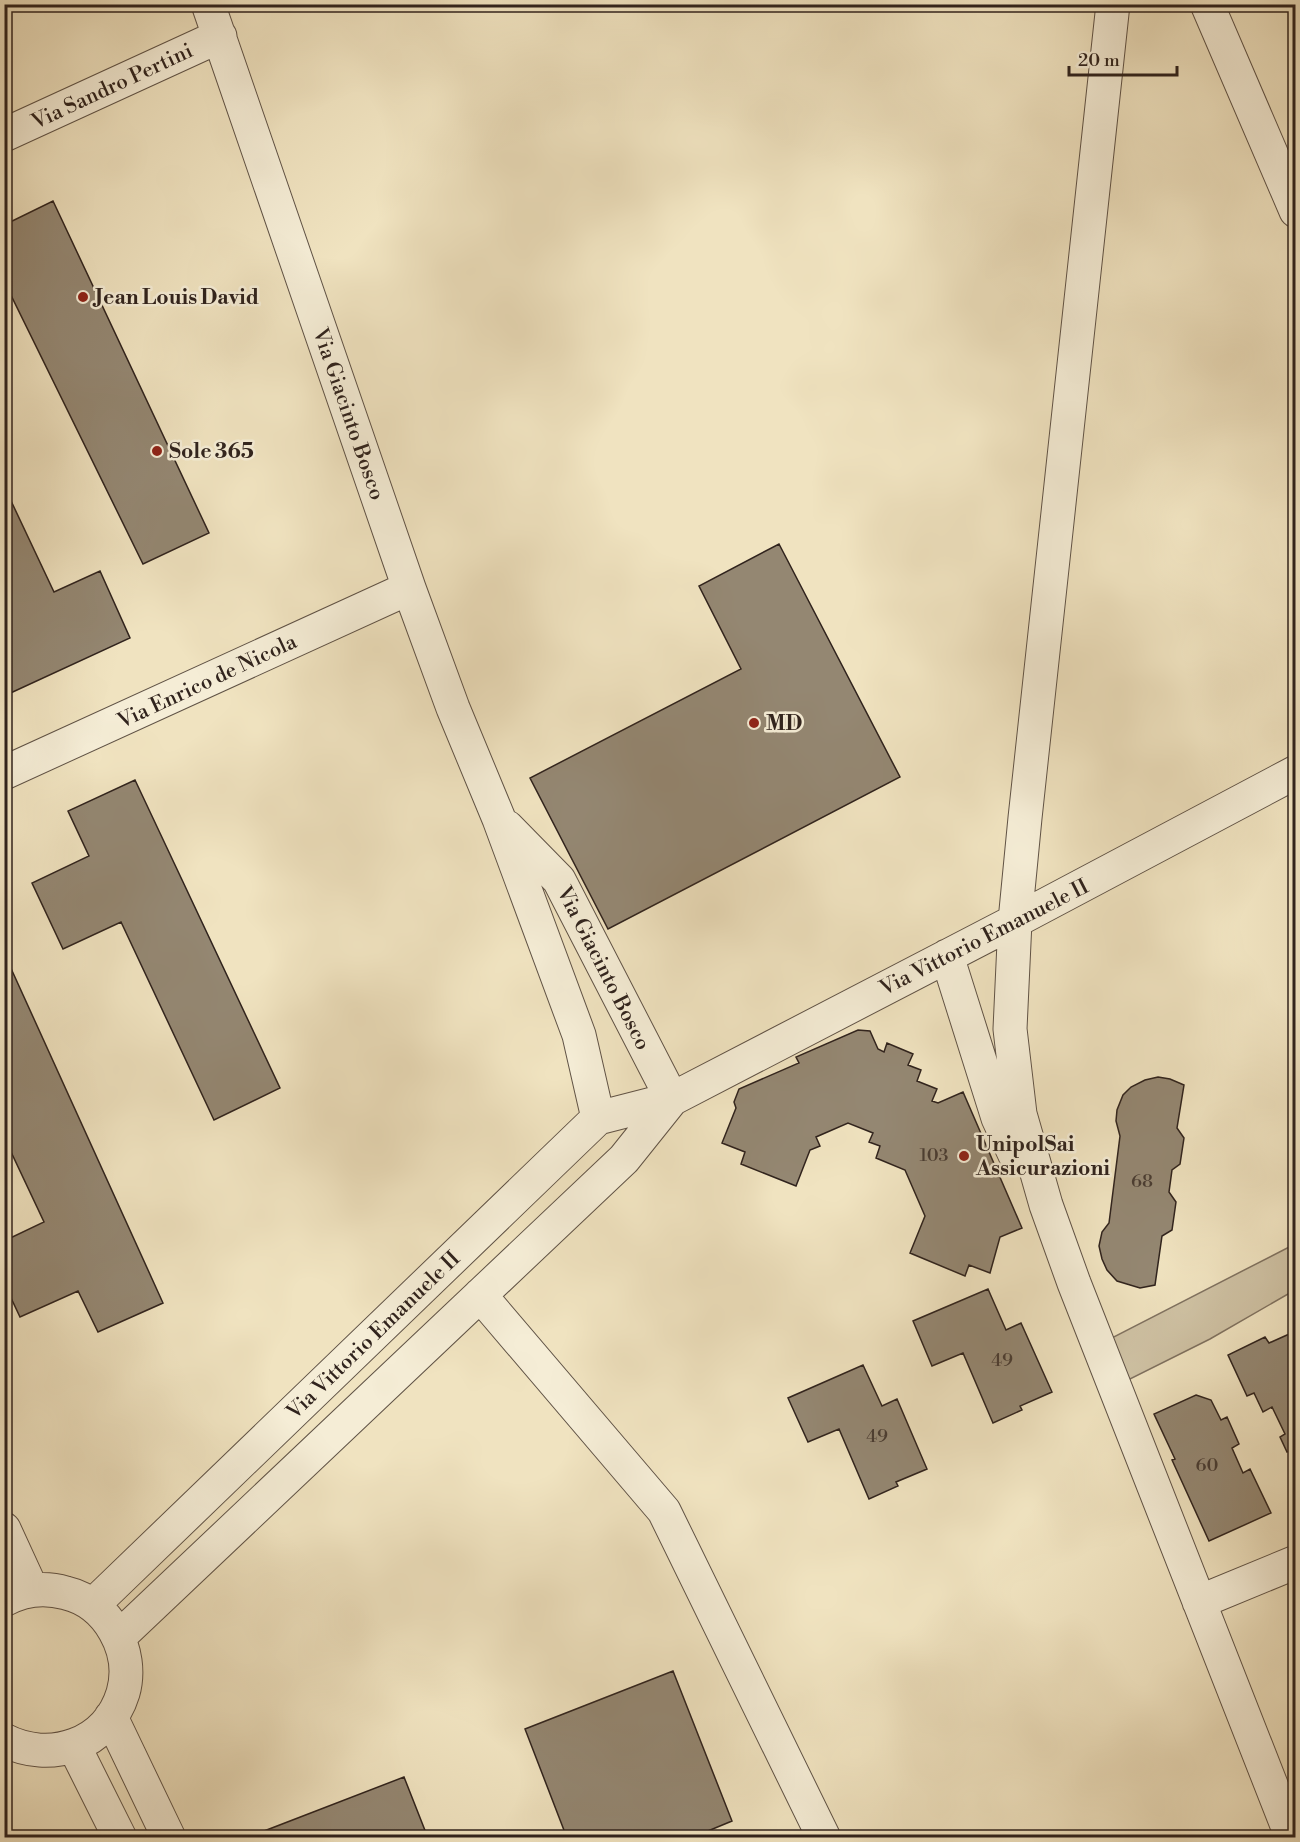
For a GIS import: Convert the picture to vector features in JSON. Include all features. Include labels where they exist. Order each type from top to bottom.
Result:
[{"type":"street","name":"Via Giacinto Bosco","points":[[208,4],[409,588],[453,708],[499,819],[579,1035],[598,1118]]},
{"type":"street","points":[[1113,4],[1015,921],[1010,1029],[1020,1114],[1046,1205],[1074,1283],[1293,1838]]},
{"type":"street","points":[[1207,4],[1296,211]]},
{"type":"street","name":"Via Sandro Pertini","points":[[4,135],[220,36]]},
{"type":"street","name":"Via Enrico de Nicola","points":[[4,773],[409,588]]},
{"type":"street","name":"Via Vittorio Emanuele II","points":[[93,1605],[598,1118],[672,1100],[1296,772]]},
{"type":"street","name":"Via Giacinto Bosco","points":[[499,819],[559,880],[672,1100]]},
{"type":"street","points":[[947,956],[999,1118],[1017,1160],[1046,1205]]},
{"type":"street","name":"Via Vittorio Emanuele II","points":[[119,1637],[624,1159],[672,1100]]},
{"type":"street","points":[[480,1295],[664,1511],[824,1838]]},
{"type":"street","points":[[4,1529],[18,1595],[53,1589],[74,1595],[93,1605],[108,1619],[119,1637],[126,1665],[123,1693],[111,1718],[95,1735],[74,1746],[47,1751],[10,1746]]},
{"type":"street","points":[[1199,1602],[1296,1562]]},
{"type":"street","points":[[111,1718],[169,1838]]},
{"type":"street","points":[[74,1746],[120,1838]]},
{"type":"shaded area","points":[[1295,1244],[1295,1290],[1210,1339],[1114,1387],[1098,1345]]},
{"type":"building","points":[[53,201],[209,533],[143,564],[4,281],[4,225]]},
{"type":"building","points":[[4,486],[54,592],[100,571],[130,638],[4,696]]},
{"type":"building","name":"MD","points":[[779,544],[900,777],[608,929],[530,778],[741,669],[699,586]]},
{"type":"building","points":[[135,780],[280,1088],[214,1120],[121,922],[63,949],[32,883],[89,856],[68,811]]},
{"type":"building","points":[[4,953],[163,1303],[98,1332],[78,1291],[20,1317],[4,1283],[4,1241],[44,1222],[4,1137]]},
{"type":"building","points":[[858,1030],[870,1031],[878,1049],[884,1052],[887,1043],[913,1054],[908,1065],[921,1070],[917,1081],[937,1089],[932,1101],[938,1103],[963,1092],[1022,1228],[1000,1237],[990,1273],[969,1265],[965,1276],[910,1253],[925,1216],[905,1170],[876,1158],[880,1146],[869,1142],[873,1133],[848,1123],[816,1137],[820,1146],[810,1150],[796,1186],[741,1164],[745,1152],[722,1143],[736,1108],[734,1102],[739,1089],[799,1063],[796,1057]]},
{"type":"building","points":[[1158,1077],[1184,1085],[1177,1128],[1184,1138],[1180,1164],[1172,1170],[1169,1192],[1176,1202],[1172,1230],[1162,1236],[1155,1285],[1140,1288],[1117,1281],[1107,1270],[1099,1246],[1102,1232],[1109,1223],[1120,1136],[1116,1121],[1117,1110],[1123,1095],[1131,1087]]},
{"type":"building","points":[[988,1289],[1006,1330],[1021,1323],[1052,1392],[1020,1406],[1022,1410],[993,1423],[963,1353],[932,1366],[913,1321]]},
{"type":"building","points":[[1296,1331],[1296,1456],[1292,1450],[1287,1452],[1280,1437],[1285,1434],[1272,1407],[1263,1412],[1254,1393],[1247,1396],[1228,1355],[1265,1337],[1269,1343]]},
{"type":"building","points":[[863,1365],[882,1406],[897,1399],[927,1469],[896,1482],[898,1486],[869,1499],[839,1429],[808,1442],[788,1398]]},
{"type":"building","points":[[1196,1395],[1211,1400],[1221,1420],[1227,1417],[1239,1444],[1232,1448],[1243,1473],[1250,1469],[1271,1513],[1209,1541],[1154,1414]]},
{"type":"building","points":[[673,1671],[732,1821],[691,1838],[567,1838],[525,1729]]},
{"type":"building","points":[[404,1777],[428,1838],[252,1838],[251,1836]]},
{"type":"place","name":"Jean Louis David","points":[[83,297]]},
{"type":"place","name":"Sole 365","points":[[157,451]]},
{"type":"place","name":"MD","points":[[754,723]]},
{"type":"place","name":"UnipolSai Assicurazioni","points":[[964,1156]]}]
